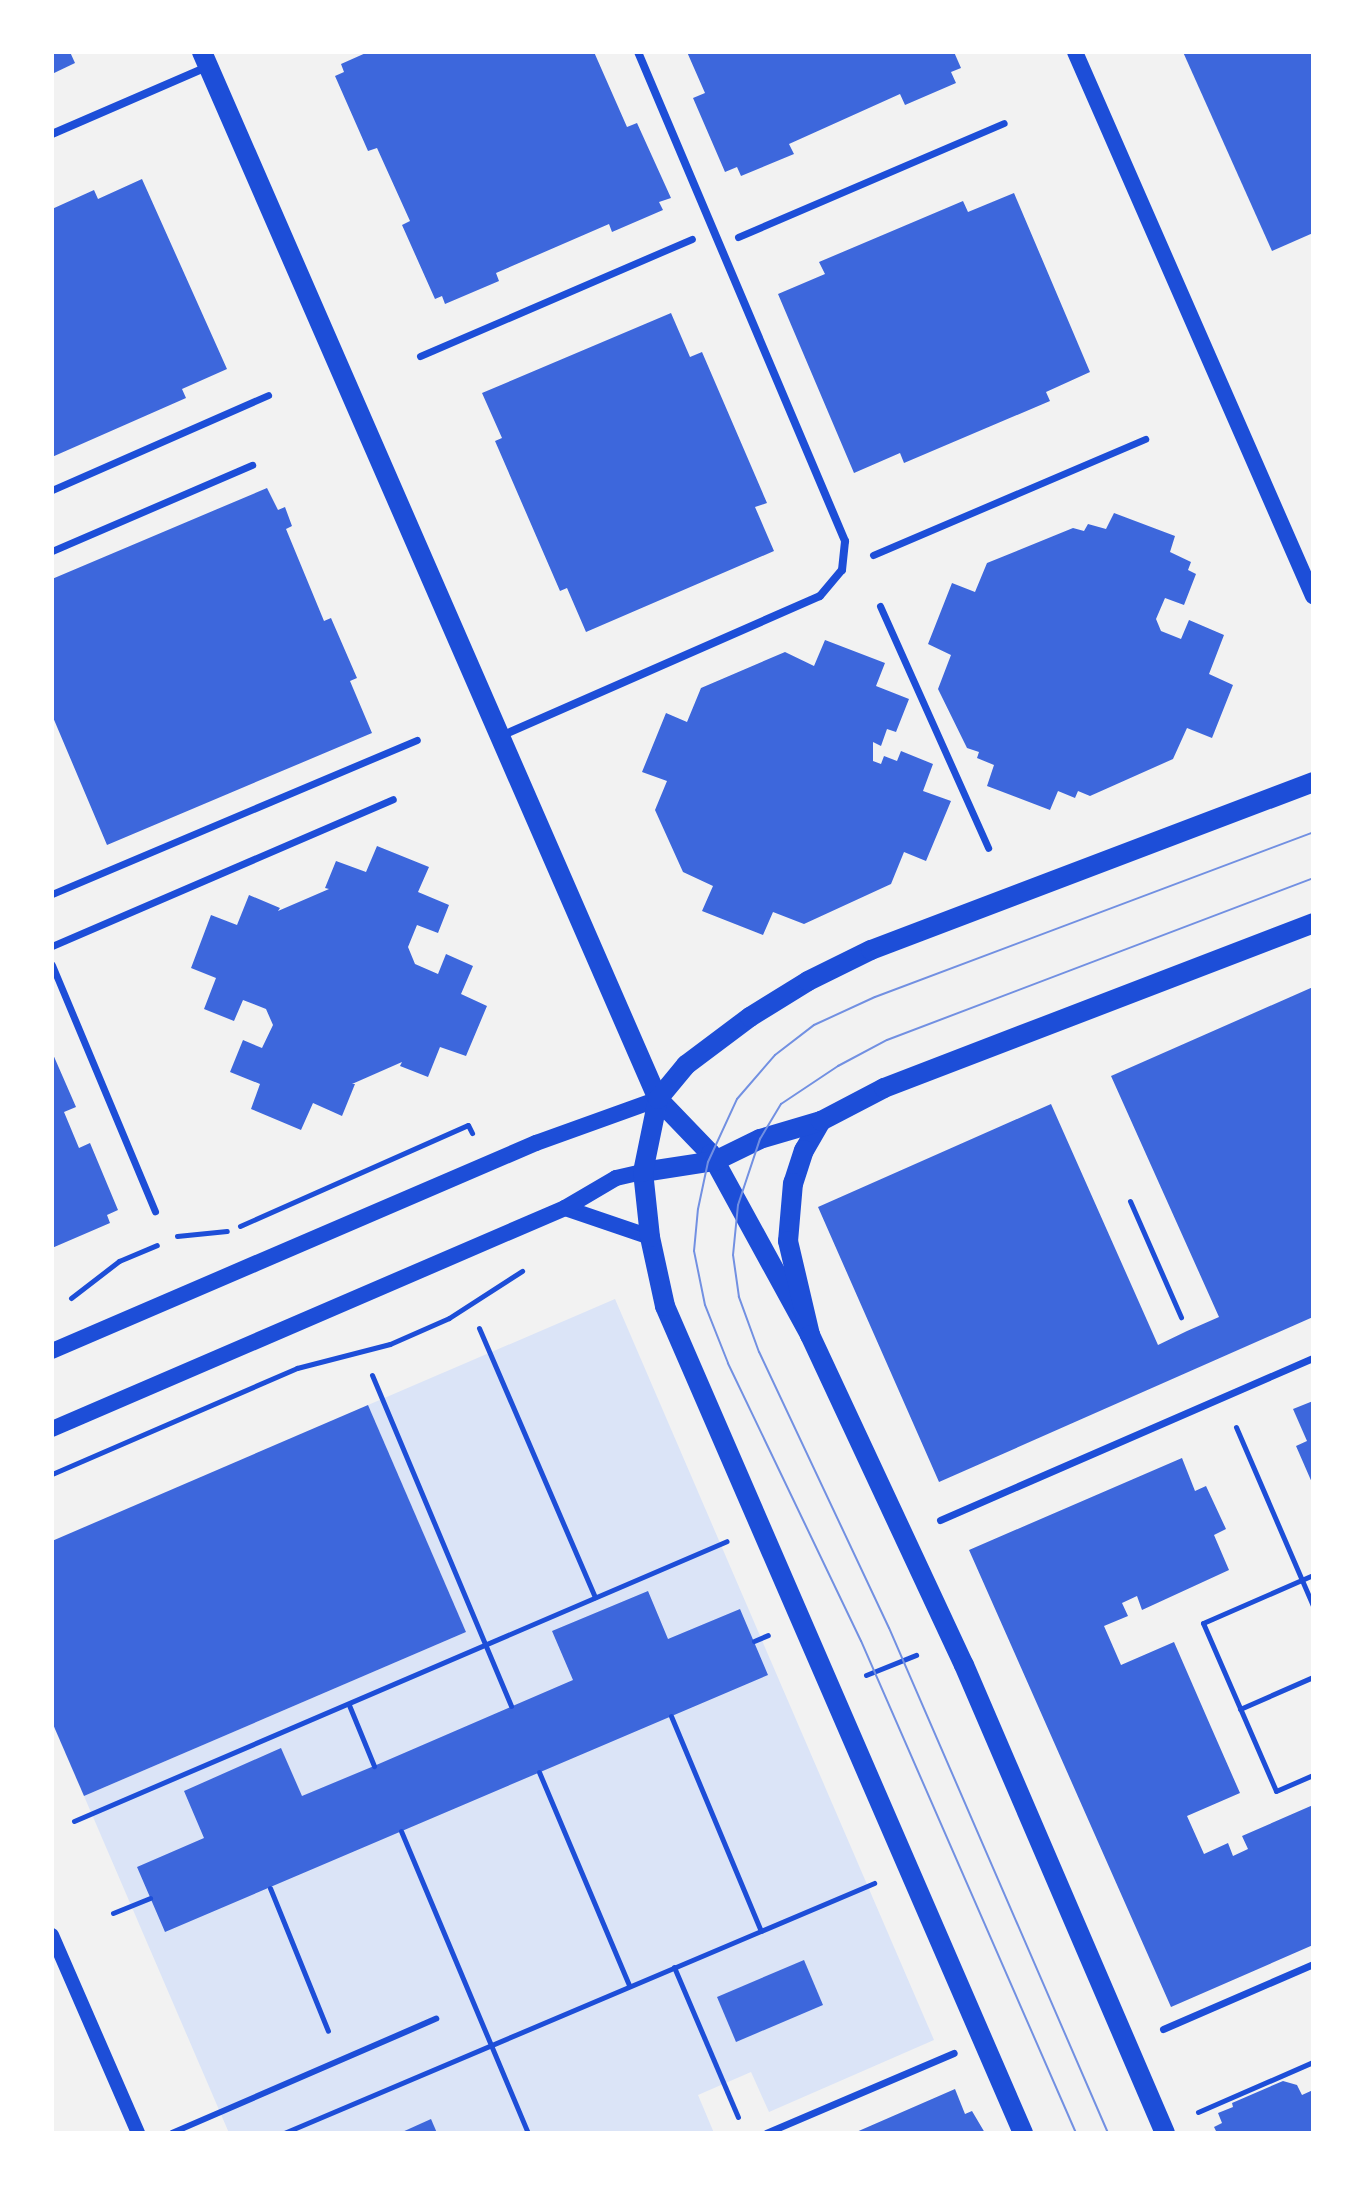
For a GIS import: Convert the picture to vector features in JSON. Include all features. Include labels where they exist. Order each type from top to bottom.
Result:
[{"type":"main road","points":[[1075,52],[1313,596]]},
{"type":"main road","points":[[205,59],[658,1099],[715,1161],[810,1335],[964,1665],[1165,2133]]},
{"type":"main road","points":[[1023,2133],[665,1306],[650,1237],[643,1172],[658,1099],[686,1065],[750,1017],[808,981],[871,950],[1313,782]]},
{"type":"main road","points":[[52,1429],[565,1208],[616,1178],[715,1161],[760,1139],[821,1121],[884,1088],[1313,923]]},
{"type":"main road","points":[[52,1351],[524,1148],[658,1099]]},
{"type":"main road","points":[[810,1335],[788,1241],[793,1183],[804,1150],[821,1121]]},
{"type":"main road","points":[[565,1208],[650,1237]]},
{"type":"street","points":[[500,736],[820,596],[842,570],[845,541],[638,52]]},
{"type":"street","points":[[52,134],[205,59]]},
{"type":"street","points":[[738,237],[1004,123]]},
{"type":"street","points":[[420,356],[692,239]]},
{"type":"street","points":[[52,490],[268,395]]},
{"type":"street","points":[[873,555],[1145,439]]},
{"type":"street","points":[[52,551],[252,465]]},
{"type":"street","points":[[880,606],[988,848]]},
{"type":"street","points":[[52,894],[417,740]]},
{"type":"street","points":[[52,946],[393,799]]},
{"type":"street","points":[[52,965],[155,1211]]},
{"type":"street","points":[[940,1520],[1313,1358]]},
{"type":"street","points":[[52,1935],[138,2133]]},
{"type":"street","points":[[1163,2029],[1313,1964]]},
{"type":"street","points":[[766,2133],[954,2053]]},
{"type":"lane","points":[[172,2133],[436,2019]]},
{"type":"path","points":[[63,1302],[119,1261],[180,1235],[222,1233],[468,1125],[475,1141]]},
{"type":"path","points":[[1130,1201],[1181,1317]]},
{"type":"path","points":[[52,1474],[297,1368],[390,1344],[449,1318],[529,1266]]},
{"type":"path","points":[[479,1328],[595,1597]]},
{"type":"path","points":[[372,1375],[511,1706]]},
{"type":"path","points":[[1223,1397],[1313,1606]]},
{"type":"path","points":[[74,1821],[731,1539]]},
{"type":"path","points":[[1313,1575],[1203,1623],[1276,1791],[1313,1775]]},
{"type":"path","points":[[853,1681],[927,1650]]},
{"type":"path","points":[[1240,1709],[1313,1677]]},
{"type":"path","points":[[349,1705],[374,1766]]},
{"type":"path","points":[[671,1716],[761,1931]]},
{"type":"path","points":[[539,1772],[629,1986]]},
{"type":"path","points":[[401,1831],[528,2133]]},
{"type":"path","points":[[284,2133],[879,1881]]},
{"type":"path","points":[[270,1888],[328,2031]]},
{"type":"path","points":[[113,1913],[150,1898]]},
{"type":"path","points":[[674,1967],[739,2119]]},
{"type":"path","points":[[1198,2112],[1313,2062]]},
{"type":"shaded area","points":[[615,1299],[934,2040],[769,2112],[751,2072],[698,2095],[714,2133],[229,2133],[84,1796],[466,1632],[368,1405]]},
{"type":"building","points":[[52,52],[70,52],[75,63],[52,74]]},
{"type":"building","points":[[368,52],[594,52],[627,127],[637,123],[671,198],[659,202],[663,210],[612,232],[609,224],[496,273],[499,281],[445,304],[442,296],[435,299],[402,225],[410,221],[377,148],[368,151],[335,76],[344,72],[341,64]]},
{"type":"building","points":[[687,52],[954,52],[961,68],[951,72],[956,83],[905,105],[900,94],[789,144],[794,154],[741,176],[737,167],[725,172],[693,98],[705,93]]},
{"type":"building","points":[[1183,52],[1313,52],[1313,233],[1272,251]]},
{"type":"building","points":[[142,179],[227,369],[182,389],[186,398],[52,457],[52,209],[94,190],[98,199]]},
{"type":"building","points":[[1014,193],[1090,372],[1046,392],[1050,401],[904,463],[900,453],[854,473],[778,294],[825,274],[819,262],[963,201],[968,212]]},
{"type":"building","points":[[671,313],[690,357],[702,352],[767,503],[755,507],[774,551],[586,632],[567,588],[560,591],[495,441],[502,438],[482,393]]},
{"type":"building","points":[[267,488],[278,510],[285,507],[292,526],[286,529],[324,621],[331,618],[357,678],[350,681],[372,733],[107,845],[52,715],[52,579]]},
{"type":"building","points":[[1114,513],[1175,536],[1170,552],[1191,562],[1188,570],[1196,574],[1184,605],[1165,598],[1156,619],[1161,631],[1181,639],[1189,620],[1224,635],[1209,674],[1233,685],[1212,738],[1187,728],[1173,759],[1090,796],[1078,791],[1075,798],[1058,791],[1050,810],[987,786],[994,765],[977,758],[979,752],[967,748],[938,689],[951,655],[928,644],[952,583],[975,592],[987,563],[1073,528],[1084,531],[1088,524],[1106,529]]},
{"type":"building","points":[[825,640],[885,663],[876,686],[909,699],[896,732],[887,729],[881,746],[873,742],[873,761],[881,764],[884,756],[897,761],[901,751],[933,764],[923,791],[951,801],[926,861],[904,852],[891,884],[804,924],[773,912],[763,935],[702,911],[713,886],[683,872],[655,810],[667,781],[642,772],[666,713],[687,722],[701,688],[785,652],[814,666]]},
{"type":"building","points":[[377,846],[429,867],[418,892],[449,905],[438,933],[417,925],[408,947],[415,964],[438,974],[446,954],[473,966],[461,994],[487,1006],[466,1056],[440,1047],[428,1077],[400,1066],[402,1062],[352,1084],[355,1084],[342,1116],[313,1103],[301,1130],[251,1109],[260,1084],[230,1072],[243,1040],[262,1048],[273,1025],[266,1009],[243,1000],[234,1021],[204,1009],[216,978],[191,968],[211,915],[237,925],[249,895],[280,908],[278,911],[329,889],[325,888],[336,861],[366,872]]},
{"type":"building","points":[[1313,987],[1313,1317],[939,1482],[818,1207],[1051,1104],[1158,1345],[1219,1317],[1111,1076]]},
{"type":"building","points":[[52,1052],[76,1107],[64,1112],[79,1148],[90,1143],[118,1210],[107,1215],[110,1223],[52,1248]]},
{"type":"building","points":[[1313,1401],[1313,1485],[1296,1446],[1307,1441],[1293,1409]]},
{"type":"building","points":[[368,1405],[466,1632],[84,1796],[52,1722],[52,1541]]},
{"type":"building","points":[[1182,1458],[1195,1491],[1206,1486],[1226,1529],[1214,1535],[1229,1570],[1142,1610],[1137,1596],[1122,1603],[1128,1616],[1104,1626],[1121,1665],[1174,1642],[1240,1793],[1187,1816],[1204,1854],[1228,1843],[1233,1856],[1248,1849],[1242,1836],[1313,1805],[1313,1945],[1171,2007],[969,1550]]},
{"type":"building","points":[[648,1591],[668,1639],[740,1609],[768,1675],[165,1932],[137,1867],[204,1838],[184,1791],[281,1748],[302,1796],[374,1766],[573,1680],[552,1631]]},
{"type":"building","points":[[804,1960],[823,2005],[736,2042],[717,1997]]},
{"type":"building","points":[[1283,2081],[1297,2085],[1302,2095],[1313,2090],[1313,2133],[1217,2133],[1214,2127],[1222,2123],[1218,2113],[1233,2107],[1232,2103]]},
{"type":"building","points":[[955,2089],[965,2114],[972,2111],[985,2133],[854,2133]]},
{"type":"building","points":[[431,2119],[437,2133],[400,2133]]},
{"type":"tram line","points":[[1076,2133],[861,1641],[728,1363],[705,1305],[694,1251],[698,1209],[708,1162],[737,1099],[775,1055],[814,1025],[875,997],[1313,832]]},
{"type":"tram line","points":[[1108,2133],[889,1628],[759,1352],[739,1297],[733,1255],[738,1205],[760,1139],[781,1104],[838,1066],[887,1040],[1313,878]]}]
